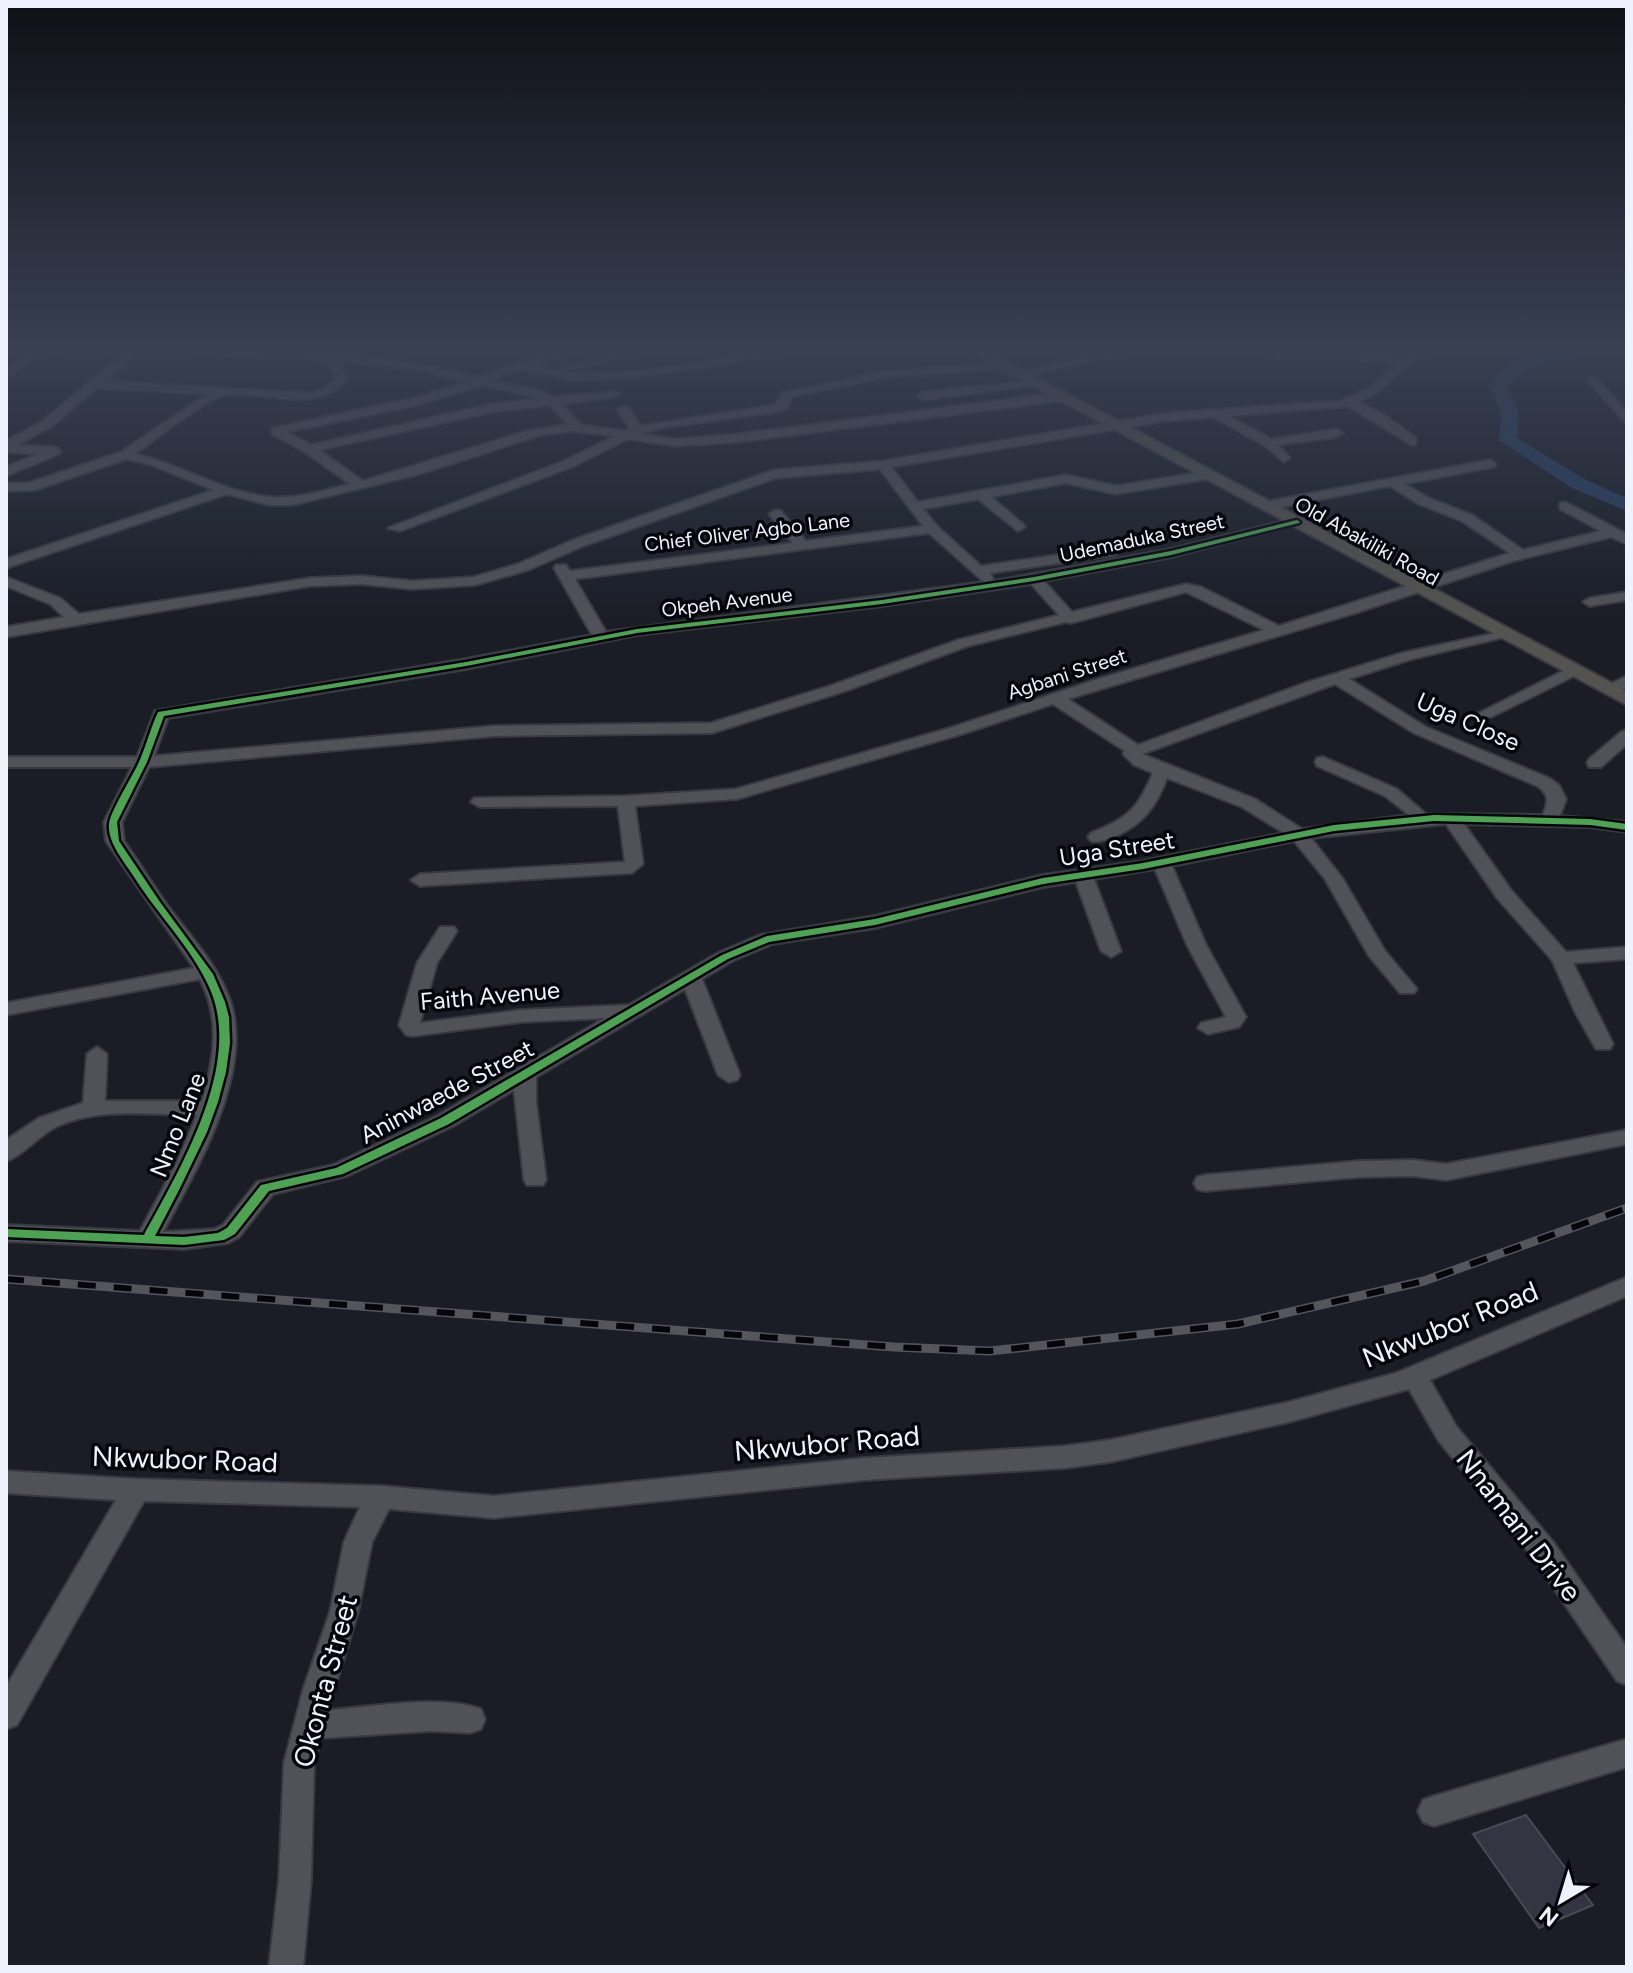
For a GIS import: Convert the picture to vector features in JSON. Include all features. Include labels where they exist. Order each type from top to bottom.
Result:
[{"type":"main road","name":"Old Abakiliki Road","points":[[1133,437],[1627,699]]},
{"type":"street","points":[[6,447],[26,437]]},
{"type":"street","points":[[6,501],[29,488],[125,455],[151,437]]},
{"type":"street","points":[[287,437],[359,484]]},
{"type":"street","points":[[309,449],[362,437]]},
{"type":"street","points":[[125,455],[152,461],[226,490],[269,501],[292,501],[449,461],[517,437]]},
{"type":"street","points":[[395,528],[579,459],[623,437]]},
{"type":"street","points":[[646,437],[658,442],[692,442],[737,437]]},
{"type":"street","points":[[6,632],[310,582],[468,583],[760,477],[883,465],[1047,437]]},
{"type":"street","points":[[1258,437],[1284,458]]},
{"type":"street","points":[[1269,443],[1309,437]]},
{"type":"street","points":[[1407,437],[1412,441]]},
{"type":"street","points":[[6,447],[55,451],[6,472]]},
{"type":"street","points":[[1265,506],[1490,464]]},
{"type":"street","points":[[883,465],[932,529],[993,585]]},
{"type":"street","points":[[917,506],[1066,479],[1116,490],[1207,475]]},
{"type":"street","points":[[1392,482],[1424,501],[1467,518],[1523,556]]},
{"type":"street","points":[[6,487],[29,488]]},
{"type":"street","points":[[6,564],[226,490]]},
{"type":"street","points":[[981,495],[1018,527]]},
{"type":"street","points":[[1565,506],[1621,536]]},
{"type":"street","points":[[776,514],[803,546]]},
{"type":"street","name":"Udemaduka Street","points":[[993,585],[1171,553],[1297,522]]},
{"type":"street","name":"Chief Oliver Agbo Lane","points":[[566,576],[932,529]]},
{"type":"street","name":"Agbani Street","points":[[480,802],[626,801],[731,795],[942,735],[1275,630],[1350,610],[1413,587],[1523,556],[1621,536]]},
{"type":"street","points":[[980,570],[1096,553],[1202,544]]},
{"type":"street","points":[[551,555],[601,637]]},
{"type":"street","points":[[1034,579],[1071,619]]},
{"type":"street","points":[[6,581],[55,601],[76,619]]},
{"type":"street","name":"Okpeh Avenue","points":[[143,762],[161,714],[466,664],[601,637],[993,585]]},
{"type":"street","points":[[6,762],[143,762],[494,731],[712,728],[839,688],[963,643],[1071,619],[1186,588],[1196,590],[1275,630]]},
{"type":"street","points":[[1590,602],[1627,596]]},
{"type":"street","points":[[1407,989],[1384,963],[1344,894],[1298,835],[1280,820],[1247,804],[1132,756],[1136,751],[1337,678],[1407,656],[1500,634]]},
{"type":"street","points":[[1485,714],[1573,671]]},
{"type":"street","name":"Uga Close","points":[[1337,678],[1411,725],[1543,782],[1553,789],[1557,799],[1550,821]]},
{"type":"street","points":[[1608,689],[1627,681]]},
{"type":"street","points":[[1055,698],[1136,751]]},
{"type":"street","points":[[1595,763],[1627,735]]},
{"type":"street","points":[[6,1009],[205,972],[115,841],[113,822],[143,762]]},
{"type":"street","points":[[1323,762],[1398,799],[1418,812],[1420,818]]},
{"type":"street","points":[[1097,837],[1138,818],[1145,811],[1162,771]]},
{"type":"street","points":[[420,880],[626,869],[634,864],[626,801]]},
{"type":"street","name":"Uga Street","points":[[634,1011],[725,957],[767,939],[875,922],[1043,881],[1162,863],[1298,835],[1420,818],[1550,821],[1627,827]]},
{"type":"street","points":[[1451,818],[1504,894],[1561,958],[1603,1044]]},
{"type":"street","points":[[1162,863],[1197,945],[1229,998],[1236,1017],[1232,1023],[1208,1028]]},
{"type":"street","points":[[1083,874],[1111,951]]},
{"type":"street","name":"Faith Avenue","points":[[447,931],[427,963],[409,1025],[413,1030],[521,1016],[634,1011]]},
{"type":"street","points":[[1561,958],[1627,953]]},
{"type":"street","name":"Nmo Lane","points":[[147,1240],[194,1147],[220,1076],[224,1018],[205,972]]},
{"type":"street","points":[[691,977],[729,1075]]},
{"type":"street","name":"Aninwaede Street","points":[[6,1233],[147,1240],[205,1241],[220,1237],[231,1231],[265,1188],[339,1171],[379,1153],[445,1121],[634,1011]]},
{"type":"street","points":[[94,1108],[97,1054]]},
{"type":"street","points":[[525,1072],[525,1102],[535,1180]]},
{"type":"street","points":[[6,1153],[38,1126],[56,1117],[94,1108],[208,1108]]},
{"type":"street","points":[[1205,1183],[1359,1169],[1413,1168],[1446,1172],[1474,1169],[1627,1137]]},
{"type":"street","name":"Nkwubor Road","points":[[6,1482],[136,1490],[382,1497],[459,1505],[521,1506],[865,1469],[1065,1457],[1110,1451],[1302,1409],[1415,1377],[1627,1286]]},
{"type":"street","name":"Nnamani Drive","points":[[1415,1377],[1447,1433],[1544,1551],[1627,1672]]},
{"type":"street","points":[[6,1715],[136,1490]]},
{"type":"street","name":"Okonta Street","points":[[286,1967],[295,1880],[299,1763],[344,1612],[361,1533],[382,1497]]},
{"type":"street","points":[[308,1725],[431,1717],[470,1719]]},
{"type":"street","points":[[1434,1811],[1627,1753]]},
{"type":"building","points":[[1526,1815],[1593,1905],[1539,1928],[1473,1834]]},
{"type":"waterway","points":[[1508,437],[1508,440],[1579,484],[1627,505]]},
{"type":"railway","points":[[6,1279],[894,1347],[990,1351],[1238,1324],[1424,1281],[1627,1208]]},
{"type":"cycle path","points":[[147,1240],[188,1162],[213,1102],[225,1043],[224,1017],[208,974],[115,841],[113,822],[143,762],[161,714],[466,664],[637,631],[882,602],[1034,579],[1171,553],[1297,522]]},
{"type":"cycle path","points":[[6,1233],[184,1241],[220,1237],[231,1231],[265,1188],[339,1171],[445,1121],[725,957],[767,939],[875,922],[1043,881],[1143,866],[1334,828],[1434,818],[1590,822],[1627,827]]}]
